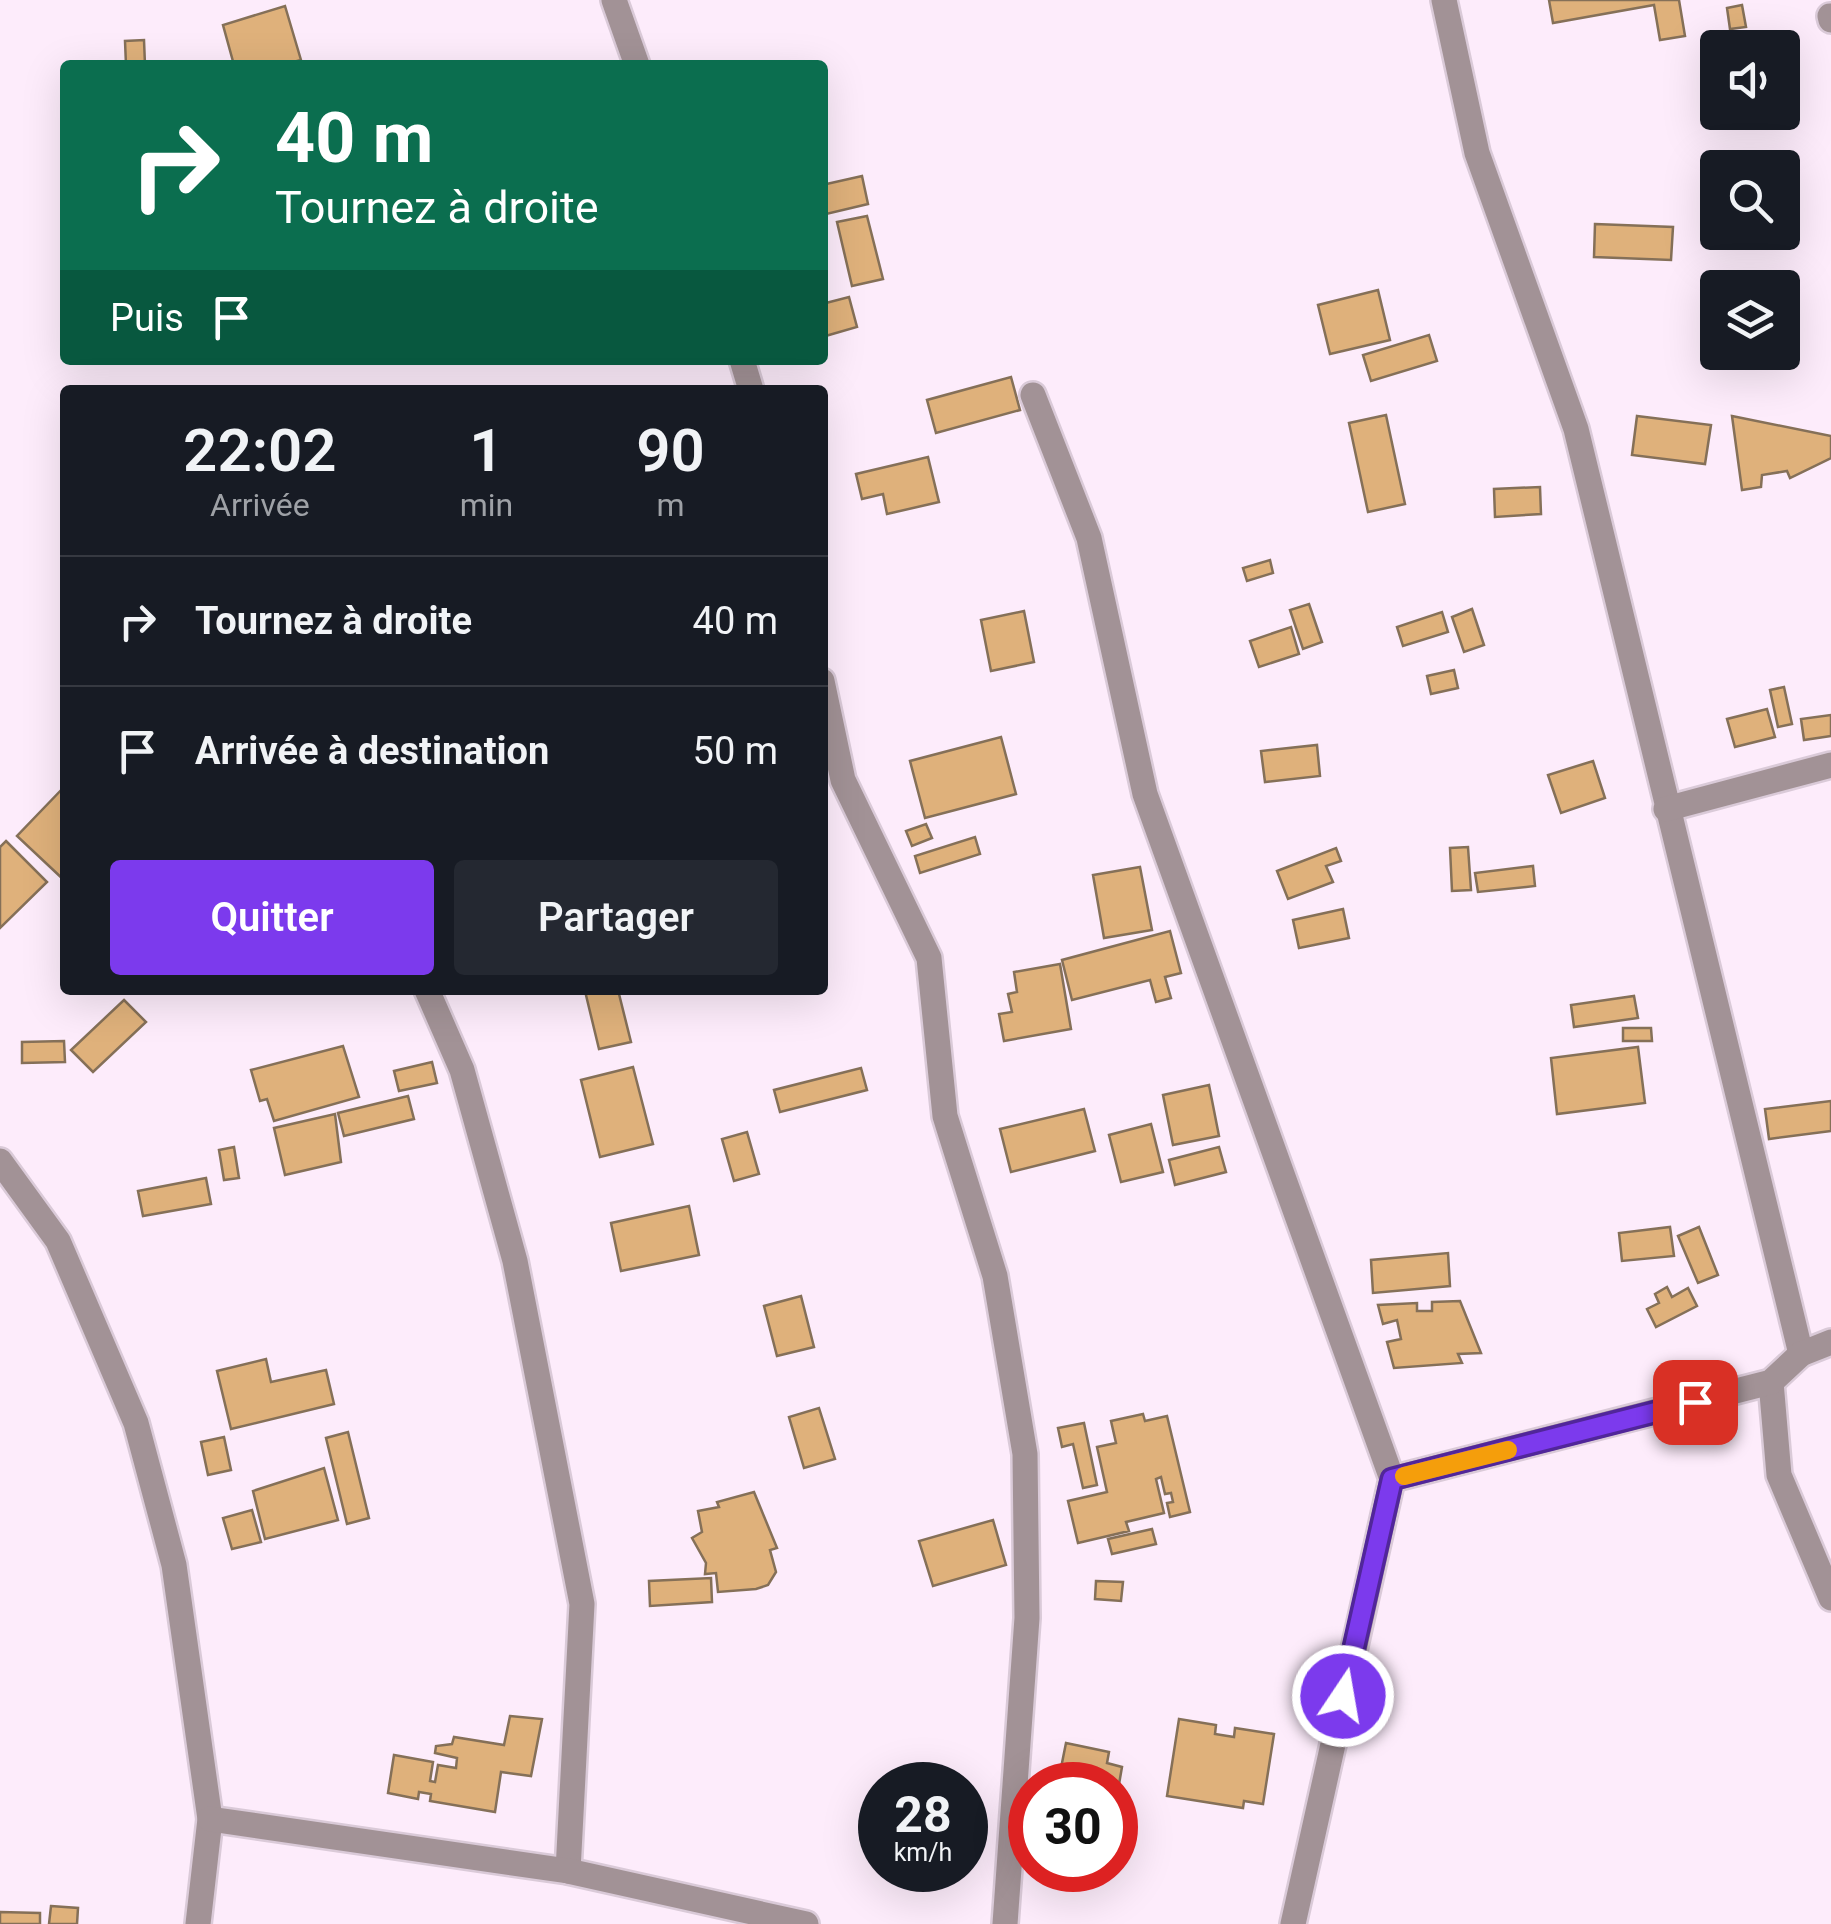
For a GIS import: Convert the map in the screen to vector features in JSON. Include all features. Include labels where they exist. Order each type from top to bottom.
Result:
[{"type":"street","points":[[614,0],[635,60]]},
{"type":"street","points":[[1444,0],[1478,154],[1576,429],[1802,1354]]},
{"type":"street","points":[[1033,396],[1089,538],[1145,794],[1392,1479],[1293,1924]]},
{"type":"street","points":[[828,711],[842,780],[929,958],[945,1116],[995,1276],[1018,1402],[1025,1454],[1027,1618],[1005,1924]]},
{"type":"street","points":[[1666,810],[1831,765]]},
{"type":"street","points":[[429,995],[462,1070],[515,1261],[582,1604],[568,1871]]},
{"type":"street","points":[[0,1161],[58,1241],[136,1423],[174,1565],[210,1819],[198,1924]]},
{"type":"street","points":[[1392,1479],[1771,1382],[1802,1354],[1831,1342]]},
{"type":"street","points":[[1771,1382],[1779,1475],[1831,1598]]},
{"type":"street","points":[[210,1819],[568,1871],[806,1924]]},
{"type":"building","points":[[1549,0],[1679,0],[1685,36],[1660,40],[1654,5],[1553,23]]},
{"type":"building","points":[[1742,5],[1746,27],[1730,29],[1727,8]]},
{"type":"building","points":[[285,6],[301,60],[233,60],[223,25]]},
{"type":"building","points":[[144,40],[145,60],[126,60],[125,41]]},
{"type":"building","points":[[862,176],[868,204],[828,214],[828,184]]},
{"type":"building","points":[[867,216],[883,279],[852,286],[837,222]]},
{"type":"building","points":[[1595,224],[1673,227],[1671,260],[1594,257]]},
{"type":"building","points":[[1378,290],[1390,340],[1330,354],[1318,305]]},
{"type":"building","points":[[849,297],[857,327],[828,335],[828,302]]},
{"type":"building","points":[[1429,335],[1437,361],[1371,381],[1363,355]]},
{"type":"building","points":[[1011,377],[1020,410],[936,433],[927,400]]},
{"type":"building","points":[[1386,415],[1405,504],[1368,512],[1349,423]]},
{"type":"building","points":[[1637,416],[1711,425],[1705,464],[1632,455]]},
{"type":"building","points":[[1732,416],[1831,436],[1831,458],[1790,478],[1787,471],[1762,475],[1761,487],[1742,490]]},
{"type":"building","points":[[928,457],[939,502],[887,514],[883,494],[862,499],[856,474]]},
{"type":"building","points":[[1540,487],[1541,514],[1495,517],[1494,489]]},
{"type":"building","points":[[1270,560],[1273,573],[1247,581],[1243,568]]},
{"type":"building","points":[[1309,604],[1322,642],[1303,649],[1290,610]]},
{"type":"building","points":[[1472,609],[1484,645],[1464,652],[1452,617]]},
{"type":"building","points":[[1024,611],[1034,662],[991,671],[981,620]]},
{"type":"building","points":[[1442,612],[1448,632],[1403,646],[1397,627]]},
{"type":"building","points":[[1291,627],[1299,654],[1259,667],[1250,641]]},
{"type":"building","points":[[1454,670],[1458,688],[1431,694],[1427,676]]},
{"type":"building","points":[[1784,687],[1792,724],[1778,727],[1770,690]]},
{"type":"building","points":[[1767,709],[1775,737],[1735,747],[1727,719]]},
{"type":"building","points":[[1831,715],[1831,736],[1804,740],[1801,719]]},
{"type":"building","points":[[1001,737],[1016,794],[925,818],[910,761]]},
{"type":"building","points":[[1317,745],[1320,776],[1265,782],[1261,751]]},
{"type":"building","points":[[1593,761],[1605,798],[1561,813],[1548,775]]},
{"type":"building","points":[[60,791],[60,876],[17,836]]},
{"type":"building","points":[[926,824],[932,838],[912,846],[906,831]]},
{"type":"building","points":[[975,837],[980,854],[920,873],[915,856]]},
{"type":"building","points":[[6,841],[47,882],[0,928],[0,847]]},
{"type":"building","points":[[1468,847],[1471,890],[1452,891],[1450,848]]},
{"type":"building","points":[[1336,848],[1341,861],[1326,866],[1333,882],[1288,899],[1277,871]]},
{"type":"building","points":[[1533,866],[1535,886],[1478,892],[1475,873]]},
{"type":"building","points":[[1140,867],[1152,930],[1104,938],[1093,875]]},
{"type":"building","points":[[1343,909],[1349,938],[1299,948],[1293,920]]},
{"type":"building","points":[[1170,931],[1181,973],[1165,977],[1171,998],[1156,1002],[1150,980],[1072,1000],[1062,960]]},
{"type":"building","points":[[1060,964],[1071,1029],[1004,1041],[999,1014],[1012,1012],[1008,994],[1017,992],[1014,972]]},
{"type":"building","points":[[586,995],[619,995],[631,1042],[599,1049]]},
{"type":"building","points":[[1634,996],[1638,1018],[1574,1027],[1571,1005]]},
{"type":"building","points":[[124,1000],[146,1022],[93,1072],[71,1050]]},
{"type":"building","points":[[1623,1028],[1651,1028],[1652,1041],[1623,1041]]},
{"type":"building","points":[[64,1041],[65,1062],[22,1063],[22,1042]]},
{"type":"building","points":[[343,1046],[359,1097],[274,1121],[267,1099],[260,1101],[251,1070]]},
{"type":"building","points":[[1638,1047],[1645,1103],[1557,1114],[1551,1058]]},
{"type":"building","points":[[432,1062],[437,1083],[399,1091],[394,1071]]},
{"type":"building","points":[[633,1067],[653,1144],[600,1157],[581,1080]]},
{"type":"building","points":[[861,1068],[867,1090],[780,1112],[774,1090]]},
{"type":"building","points":[[1209,1085],[1219,1136],[1173,1145],[1163,1095]]},
{"type":"building","points":[[408,1096],[414,1119],[344,1136],[338,1113]]},
{"type":"building","points":[[1831,1101],[1831,1131],[1769,1139],[1765,1109]]},
{"type":"building","points":[[1084,1109],[1095,1151],[1011,1172],[1000,1129]]},
{"type":"building","points":[[335,1114],[341,1162],[285,1175],[274,1128]]},
{"type":"building","points":[[1151,1124],[1163,1172],[1121,1182],[1109,1135]]},
{"type":"building","points":[[747,1132],[759,1174],[734,1181],[722,1139]]},
{"type":"building","points":[[234,1147],[239,1178],[224,1180],[219,1150]]},
{"type":"building","points":[[1219,1147],[1226,1172],[1175,1185],[1169,1160]]},
{"type":"building","points":[[206,1178],[211,1204],[143,1216],[138,1191]]},
{"type":"building","points":[[689,1206],[699,1255],[621,1271],[611,1223]]},
{"type":"building","points":[[1670,1227],[1674,1256],[1622,1261],[1619,1233]]},
{"type":"building","points":[[1699,1227],[1718,1275],[1698,1283],[1678,1236]]},
{"type":"building","points":[[1448,1253],[1450,1286],[1373,1293],[1371,1260]]},
{"type":"building","points":[[1667,1287],[1672,1297],[1688,1288],[1697,1306],[1656,1327],[1647,1309],[1659,1303],[1655,1294]]},
{"type":"building","points":[[801,1296],[814,1347],[777,1356],[764,1306]]},
{"type":"building","points":[[1460,1301],[1481,1353],[1458,1354],[1462,1363],[1394,1368],[1387,1342],[1401,1339],[1397,1320],[1383,1324],[1378,1305],[1417,1303],[1417,1311],[1432,1311],[1432,1302]]},
{"type":"building","points":[[266,1359],[271,1382],[326,1370],[334,1404],[231,1429],[217,1371]]},
{"type":"building","points":[[819,1408],[835,1459],[804,1468],[789,1417]]},
{"type":"building","points":[[1143,1414],[1145,1421],[1167,1416],[1190,1512],[1170,1517],[1167,1503],[1173,1502],[1171,1493],[1165,1494],[1161,1477],[1156,1479],[1164,1513],[1126,1522],[1129,1531],[1078,1543],[1068,1501],[1107,1492],[1097,1447],[1116,1443],[1111,1421]]},
{"type":"building","points":[[1084,1423],[1097,1485],[1083,1488],[1073,1444],[1062,1447],[1058,1428]]},
{"type":"building","points":[[348,1432],[369,1518],[347,1524],[326,1438]]},
{"type":"building","points":[[224,1437],[231,1470],[208,1475],[201,1442]]},
{"type":"building","points":[[324,1468],[338,1520],[265,1539],[253,1491]]},
{"type":"building","points":[[754,1492],[777,1548],[770,1550],[776,1572],[768,1585],[718,1592],[716,1573],[705,1574],[706,1563],[692,1538],[702,1532],[698,1511]]},
{"type":"building","points":[[252,1510],[261,1542],[232,1549],[223,1518]]},
{"type":"building","points":[[993,1520],[1006,1565],[933,1586],[919,1541]]},
{"type":"building","points":[[1152,1529],[1156,1544],[1112,1554],[1108,1539]]},
{"type":"building","points":[[711,1578],[712,1602],[650,1606],[649,1581]]},
{"type":"building","points":[[1096,1581],[1123,1582],[1121,1601],[1095,1599]]},
{"type":"building","points":[[510,1716],[542,1719],[531,1776],[501,1772],[495,1812],[430,1801],[431,1794],[419,1792],[418,1799],[388,1793],[394,1755],[433,1762],[430,1781],[435,1782],[438,1765],[456,1768],[457,1758],[435,1753],[436,1746],[452,1744],[454,1737],[504,1745]]},
{"type":"building","points":[[1179,1719],[1216,1725],[1215,1734],[1234,1737],[1235,1728],[1274,1734],[1263,1804],[1244,1801],[1243,1808],[1167,1796]]},
{"type":"building","points":[[1066,1743],[1109,1752],[1107,1762],[1062,1762]]},
{"type":"building","points":[[51,1906],[78,1908],[77,1924],[49,1924]]},
{"type":"building","points":[[0,1912],[40,1913],[40,1924],[0,1924]]},
{"type":"slow traffic","points":[[1404,1476],[1508,1450]]},
{"type":"route","points":[[1343,1696],[1392,1479],[1695,1402]]}]
